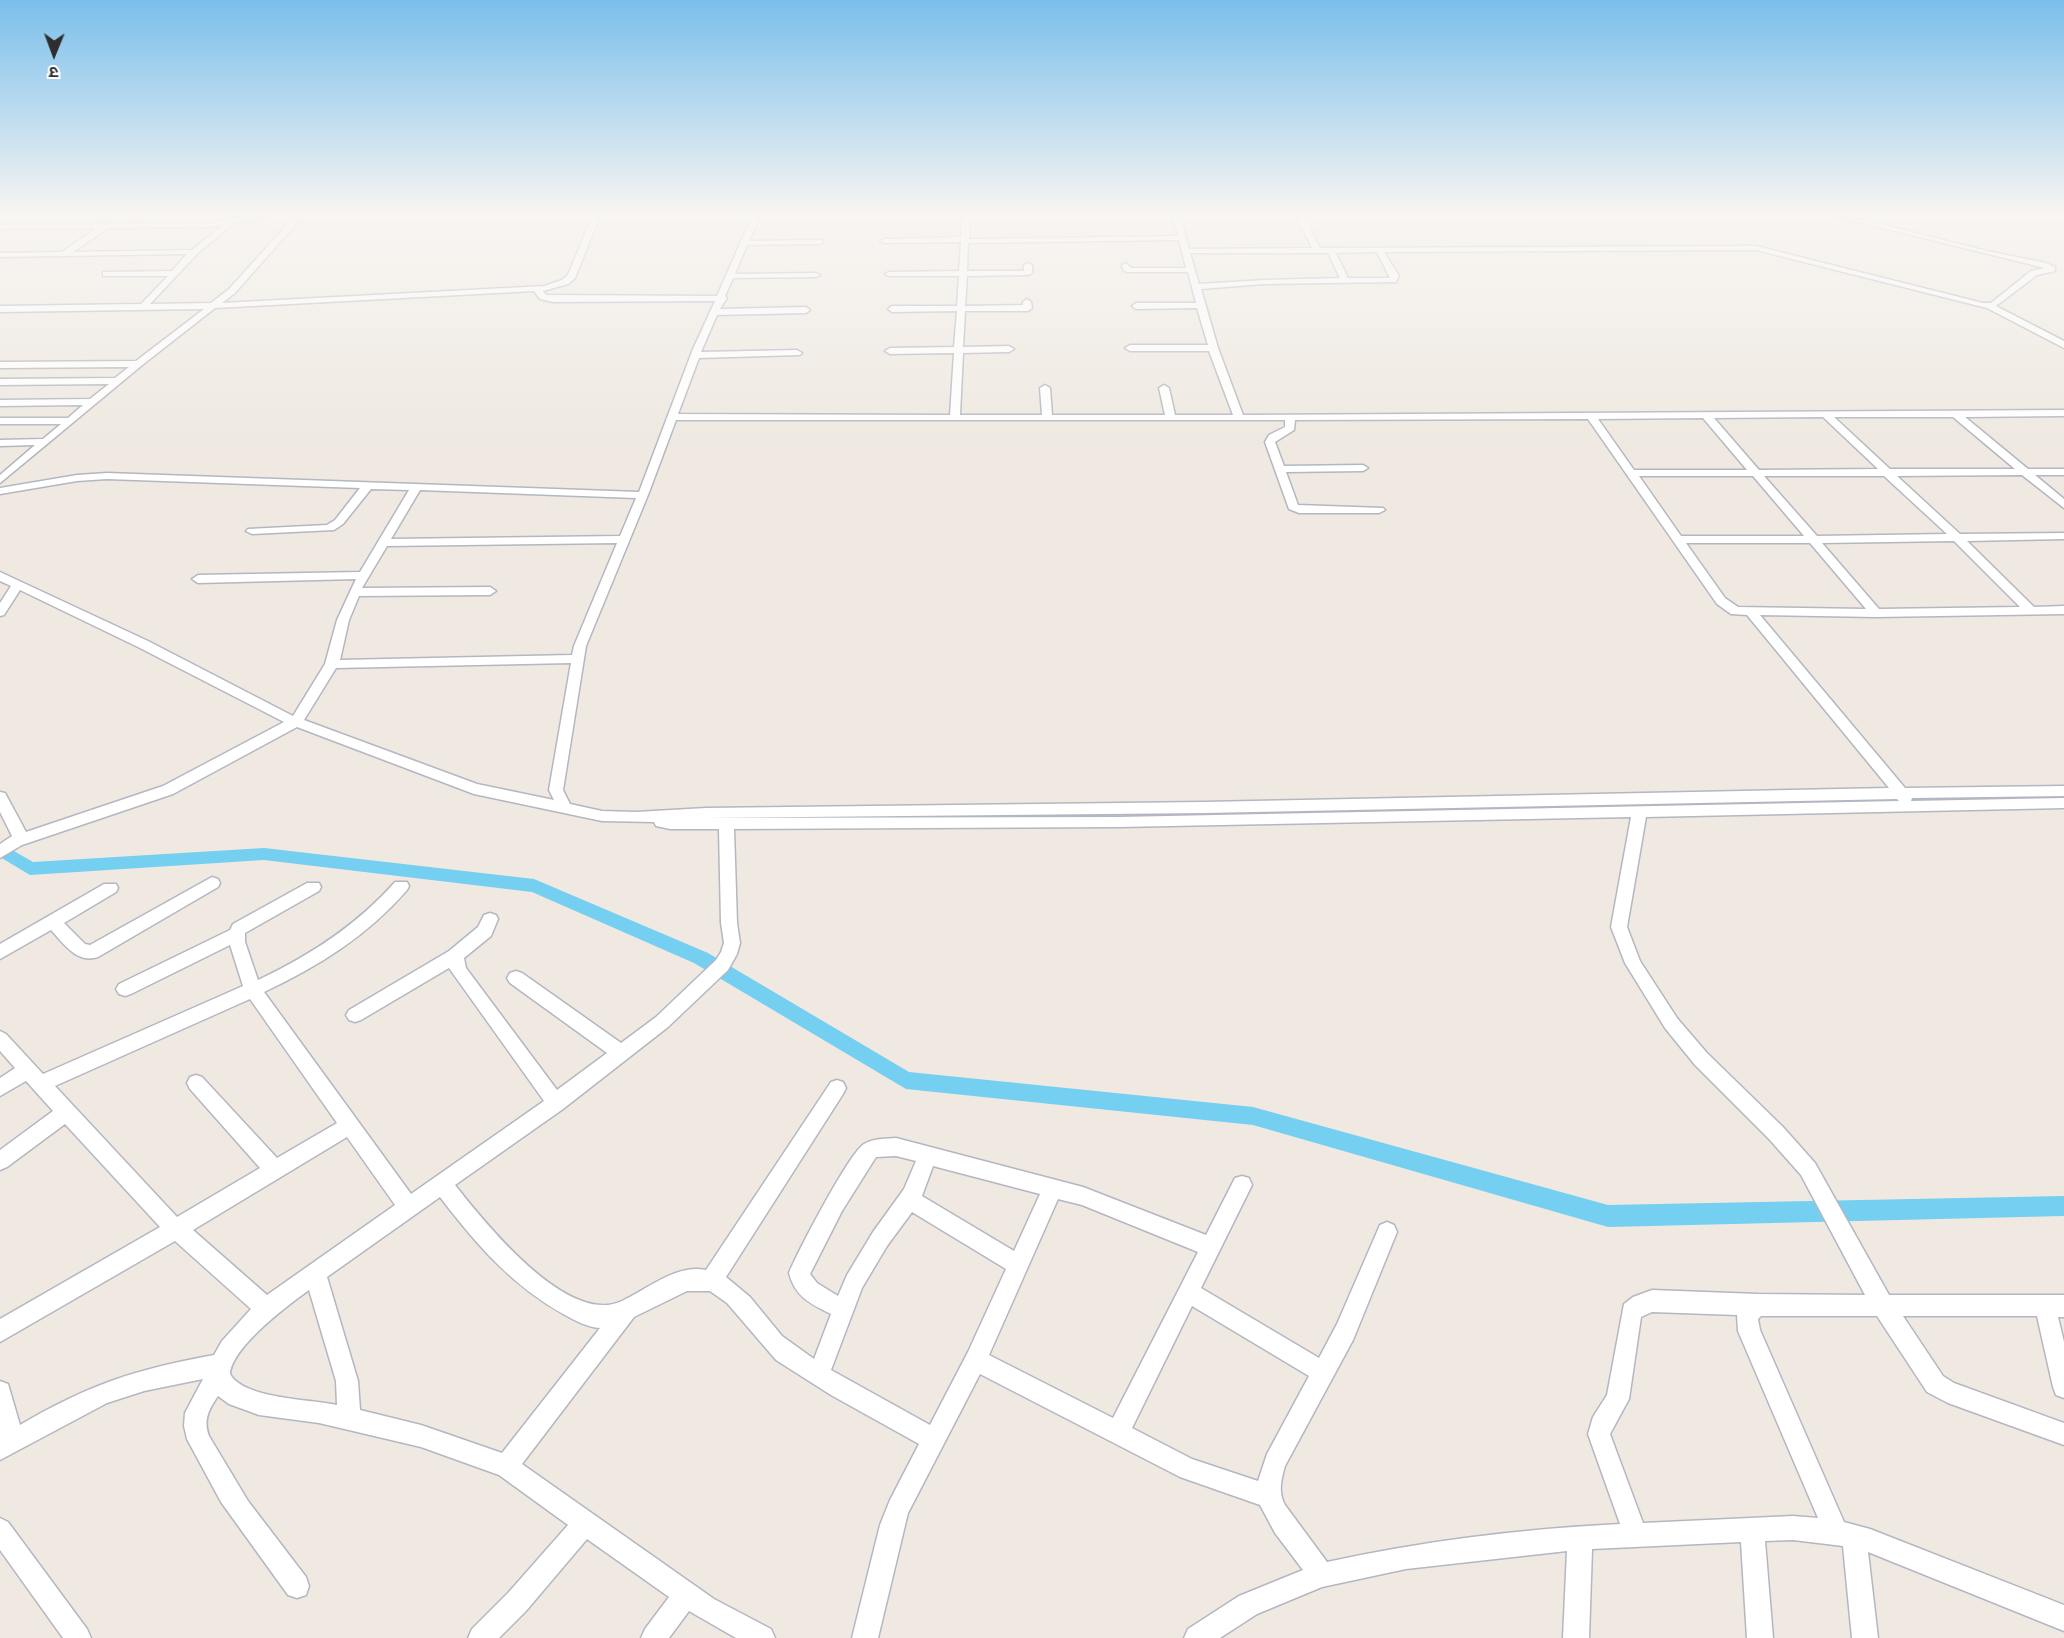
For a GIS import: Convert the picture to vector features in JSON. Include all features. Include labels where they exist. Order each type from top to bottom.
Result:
[{"type":"street","points":[[142,307],[156,292]]},
{"type":"street","points":[[0,480],[117,381],[230,292]]},
{"type":"street","points":[[0,309],[210,306],[471,292]]},
{"type":"street","points":[[540,292],[543,297],[553,299],[723,298]]},
{"type":"street","points":[[565,808],[556,790],[580,645],[643,495],[696,355],[725,292]]},
{"type":"street","points":[[955,418],[961,292]]},
{"type":"street","points":[[1199,292],[1213,348],[1239,417]]},
{"type":"street","points":[[1927,292],[1975,305],[1989,306],[2064,345]]},
{"type":"street","points":[[1989,306],[2006,292]]},
{"type":"street","points":[[892,309],[1028,308],[1027,302]]},
{"type":"street","points":[[1136,306],[1202,305]]},
{"type":"street","points":[[716,312],[806,310]]},
{"type":"street","points":[[1130,348],[1213,348]]},
{"type":"street","points":[[890,351],[1009,349]]},
{"type":"street","points":[[696,355],[797,352]]},
{"type":"street","points":[[0,365],[138,364]]},
{"type":"street","points":[[0,382],[117,381]]},
{"type":"street","points":[[1046,388],[1047,418]]},
{"type":"street","points":[[1164,388],[1170,417]]},
{"type":"street","points":[[0,403],[93,402]]},
{"type":"street","points":[[673,417],[1047,418],[2064,413]]},
{"type":"street","points":[[1956,414],[2064,505]]},
{"type":"street","points":[[1826,415],[2030,610]]},
{"type":"street","points":[[1591,416],[1676,538],[1727,607],[1735,611],[1876,613],[2064,610]]},
{"type":"street","points":[[1707,416],[1876,613]]},
{"type":"street","points":[[1290,417],[1290,428],[1270,439],[1293,507],[1296,509],[1379,510]]},
{"type":"street","points":[[0,421],[70,421]]},
{"type":"street","points":[[0,443],[45,442]]},
{"type":"street","points":[[0,464],[20,464]]},
{"type":"street","points":[[1281,470],[1363,468]]},
{"type":"street","points":[[1631,473],[2064,472]]},
{"type":"street","points":[[0,491],[77,478],[107,476],[643,495]]},
{"type":"street","points":[[252,531],[330,528],[339,522],[367,486]]},
{"type":"street","points":[[9,847],[168,790],[296,722],[332,664],[343,620],[354,592],[417,488]]},
{"type":"street","points":[[1676,538],[1813,540],[2064,536]]},
{"type":"street","points":[[385,543],[624,539]]},
{"type":"street","points":[[198,579],[365,575]]},
{"type":"street","points":[[0,576],[142,644],[296,722],[474,789],[598,817],[650,819],[682,814],[1154,810],[2064,791]]},
{"type":"street","points":[[0,612],[18,585]]},
{"type":"street","points":[[354,592],[490,591]]},
{"type":"street","points":[[1752,613],[1913,807]]},
{"type":"street","points":[[332,664],[578,659]]},
{"type":"street","points":[[0,797],[20,836],[9,847]]},
{"type":"street","points":[[650,819],[670,824],[1142,821],[2064,803]]},
{"type":"street","points":[[1640,810],[1619,927],[1624,945],[1659,1004],[1701,1059],[1776,1133],[1808,1169],[1884,1307],[1935,1384],[1948,1392],[2064,1434]]},
{"type":"street","points":[[297,1586],[228,1493],[200,1443],[195,1425],[197,1414],[230,1349],[266,1308],[556,1102],[662,1022],[722,965],[729,954],[732,943],[729,923],[726,824]]},
{"type":"street","points":[[52,921],[80,950],[92,952],[212,884]]},
{"type":"street","points":[[0,1088],[34,1077],[253,990],[329,949],[350,935],[379,913],[401,886]]},
{"type":"street","points":[[125,989],[236,935],[239,929],[313,887]]},
{"type":"street","points":[[0,952],[110,888]]},
{"type":"street","points":[[355,1015],[455,956],[485,931],[490,919]]},
{"type":"street","points":[[236,935],[253,990],[348,1126],[409,1208]]},
{"type":"street","points":[[455,956],[458,970],[556,1102]]},
{"type":"street","points":[[516,978],[621,1053]]},
{"type":"street","points":[[0,1039],[159,1214],[266,1308]]},
{"type":"street","points":[[196,1083],[275,1170]]},
{"type":"street","points":[[711,1281],[837,1088]]},
{"type":"street","points":[[0,1161],[66,1112]]},
{"type":"street","points":[[0,1331],[176,1230],[348,1126]]},
{"type":"street","points":[[843,1309],[807,1289],[800,1281],[799,1272],[834,1204],[869,1151],[885,1146],[928,1154],[1083,1196],[1211,1247]]},
{"type":"street","points":[[819,1374],[854,1282],[880,1239],[912,1195],[928,1154]]},
{"type":"street","points":[[442,1185],[492,1249],[546,1294],[593,1317],[608,1316],[627,1310],[684,1280],[699,1278],[711,1281],[722,1286],[735,1297],[776,1345],[819,1374],[934,1440]]},
{"type":"street","points":[[1118,1433],[1242,1185]]},
{"type":"street","points":[[865,1638],[892,1526],[976,1360],[1053,1187]]},
{"type":"street","points":[[912,1195],[914,1202],[921,1208],[1018,1265]]},
{"type":"street","points":[[1322,1575],[1276,1512],[1269,1496],[1269,1482],[1275,1462],[1345,1332],[1387,1232]]},
{"type":"street","points":[[315,1273],[347,1381],[348,1419]]},
{"type":"street","points":[[1188,1292],[1323,1372]]},
{"type":"street","points":[[1636,1536],[1599,1434],[1600,1425],[1618,1399],[1631,1311],[1641,1304],[1652,1301],[1884,1307],[2054,1306],[2064,1387]]},
{"type":"street","points":[[1758,1305],[1749,1311],[1747,1319],[1749,1331],[1845,1534],[1865,1638]]},
{"type":"street","points":[[506,1466],[627,1310]]},
{"type":"street","points":[[976,1360],[1188,1469],[1269,1496]]},
{"type":"street","points":[[219,1371],[225,1387],[237,1396],[259,1404],[319,1412],[421,1436],[506,1466],[705,1608],[762,1638]]},
{"type":"street","points":[[0,1392],[6,1445],[87,1400],[140,1380],[219,1371]]},
{"type":"street","points":[[481,1638],[517,1602],[586,1522]]},
{"type":"street","points":[[1197,1638],[1248,1605],[1322,1575],[1406,1557],[1580,1538],[1793,1528],[1845,1534],[1870,1541],[2064,1618]]},
{"type":"street","points":[[0,1530],[78,1638]]},
{"type":"street","points":[[1752,1530],[1760,1638]]},
{"type":"street","points":[[1576,1638],[1580,1538]]},
{"type":"street","points":[[654,1638],[686,1594]]},
{"type":"waterway","points":[[0,849],[30,869],[264,854],[534,886],[701,958],[906,1080],[1253,1116],[1608,1216],[2064,1206]]}]
